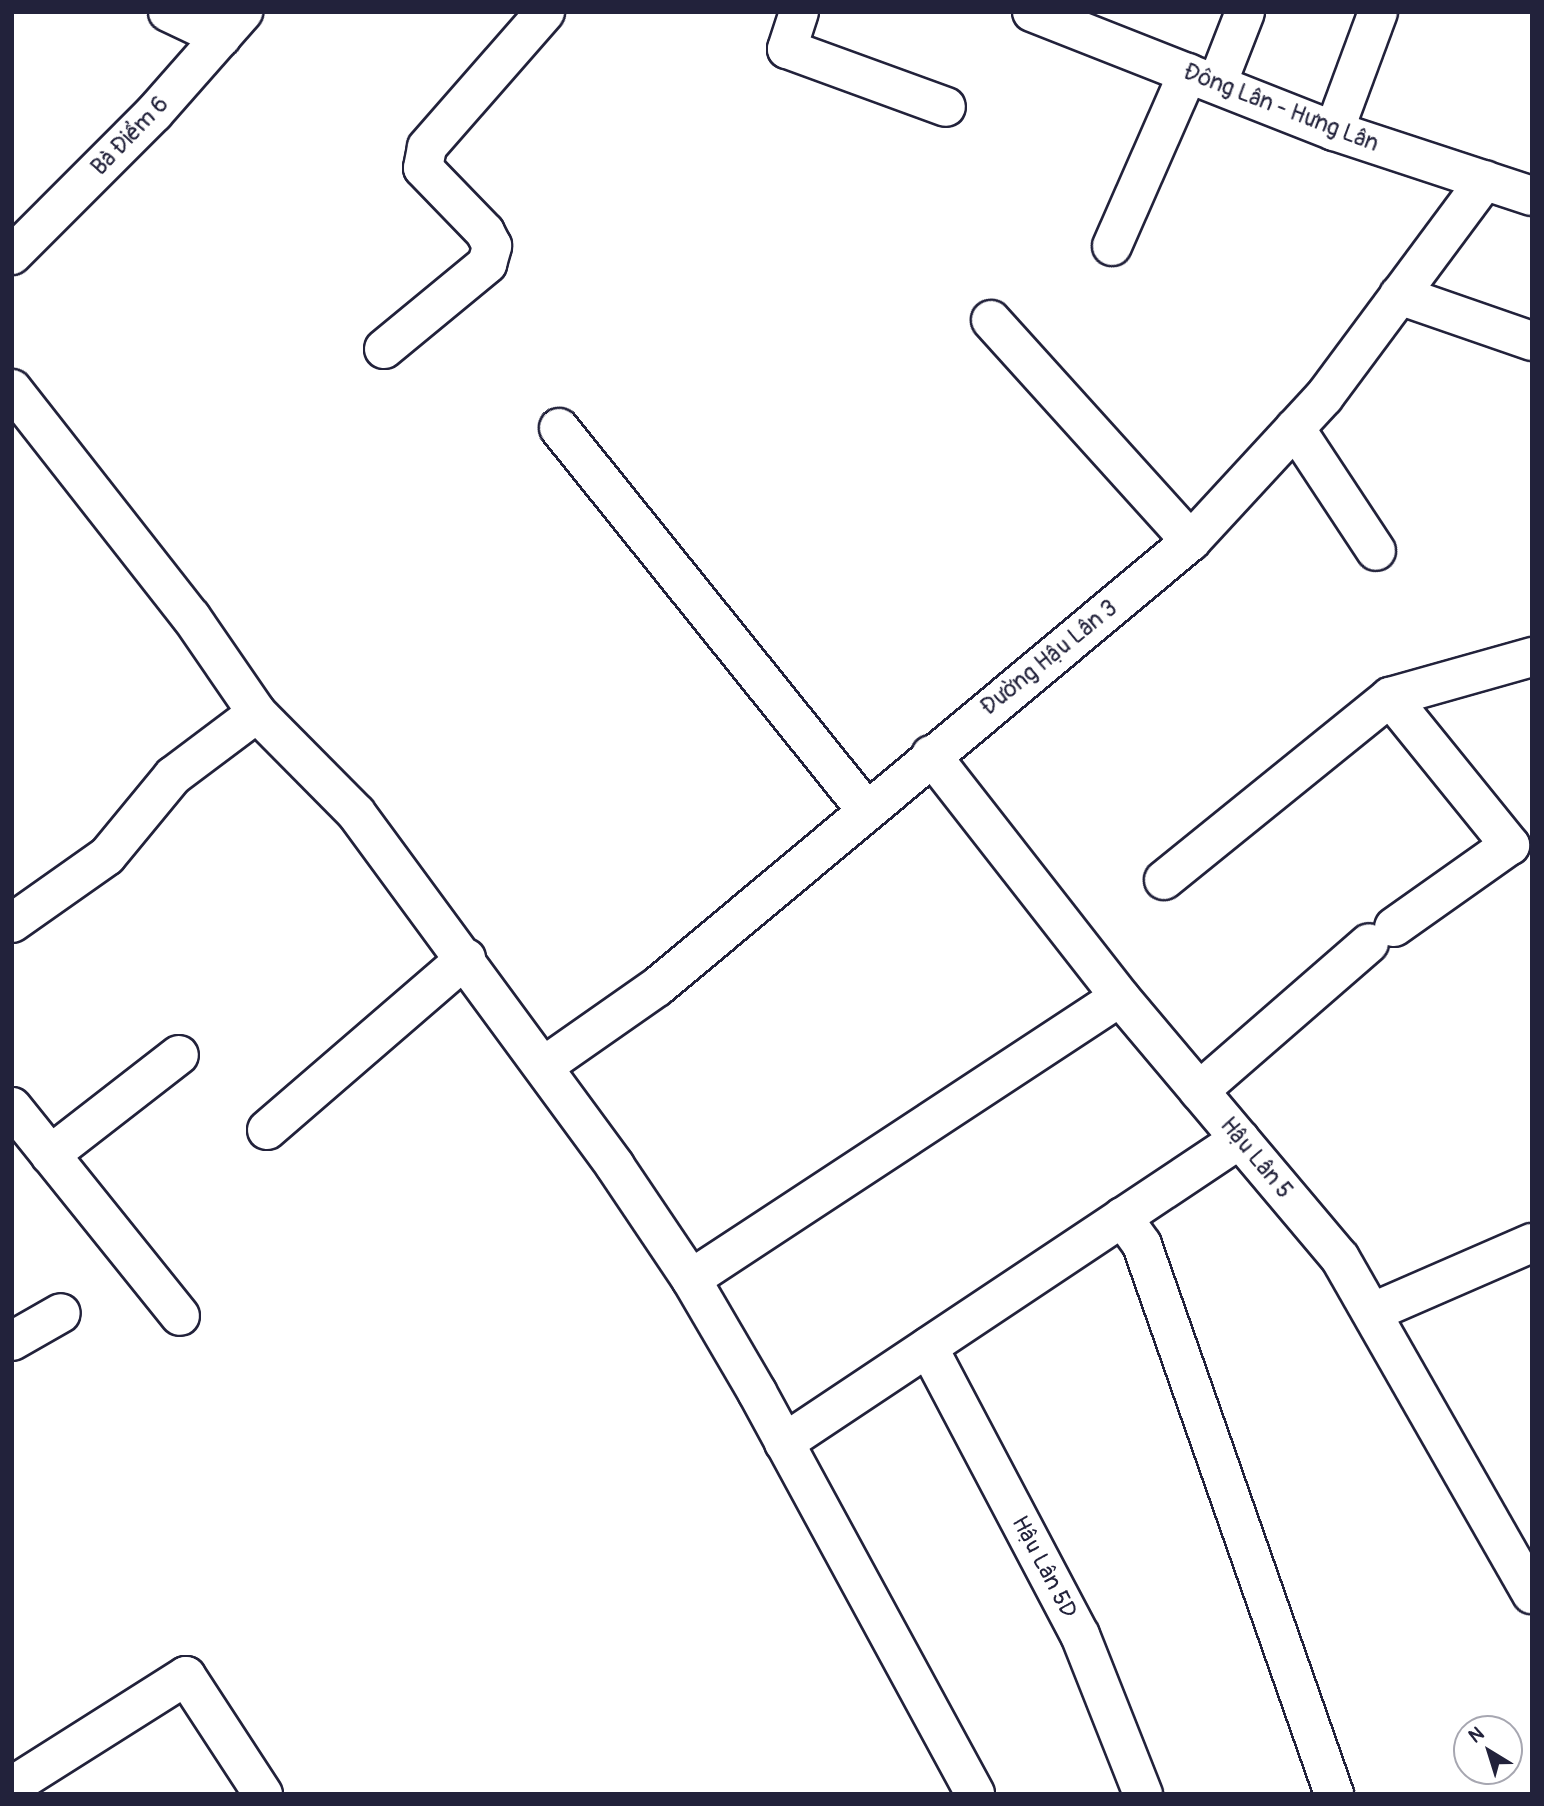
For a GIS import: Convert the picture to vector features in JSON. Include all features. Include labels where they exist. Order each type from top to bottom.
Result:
[{"type":"street","points":[[168,12],[232,24]]},
{"type":"street","points":[[384,349],[486,264],[492,246],[489,239],[423,168],[427,147],[545,12]]},
{"type":"street","points":[[799,12],[787,49],[946,107]]},
{"type":"street","name":"Đông Lân - Hưng Lân","points":[[1032,12],[1334,131],[1532,196]]},
{"type":"street","points":[[1112,246],[1202,78],[1245,12]]},
{"type":"street","points":[[1334,131],[1378,12]]},
{"type":"street","name":"Bà Điểm 6","points":[[12,256],[155,113],[232,24]]},
{"type":"street","name":"Đường Hậu Lân 3","points":[[544,1066],[657,986],[865,809],[1191,541],[1324,397],[1485,180]]},
{"type":"street","points":[[1399,295],[1532,341]]},
{"type":"street","points":[[991,320],[1191,541]]},
{"type":"street","points":[[12,388],[191,617],[257,713],[356,813],[544,1066],[691,1279],[784,1443],[975,1794]]},
{"type":"street","points":[[559,428],[865,809]]},
{"type":"street","points":[[1295,428],[1376,551]]},
{"type":"street","points":[[1164,880],[1390,697],[1532,657]]},
{"type":"street","points":[[1199,1091],[1382,935],[1510,845],[1390,697]]},
{"type":"street","points":[[12,923],[107,856],[173,776],[257,713]]},
{"type":"street","name":"Hậu Lân 5","points":[[931,755],[1120,997],[1340,1258],[1532,1594]]},
{"type":"street","points":[[267,1130],[466,958]]},
{"type":"street","points":[[691,1279],[1120,997]]},
{"type":"street","points":[[50,1154],[179,1055]]},
{"type":"street","points":[[12,1107],[180,1316]]},
{"type":"street","points":[[784,1443],[1240,1139]]},
{"type":"street","points":[[1122,1217],[1142,1245],[1334,1794]]},
{"type":"street","points":[[1373,1312],[1532,1244]]},
{"type":"street","points":[[12,1341],[61,1314]]},
{"type":"street","name":"Hậu Lân 5D","points":[[928,1347],[1080,1635],[1143,1794]]},
{"type":"street","points":[[12,1786],[186,1676],[263,1794]]}]
